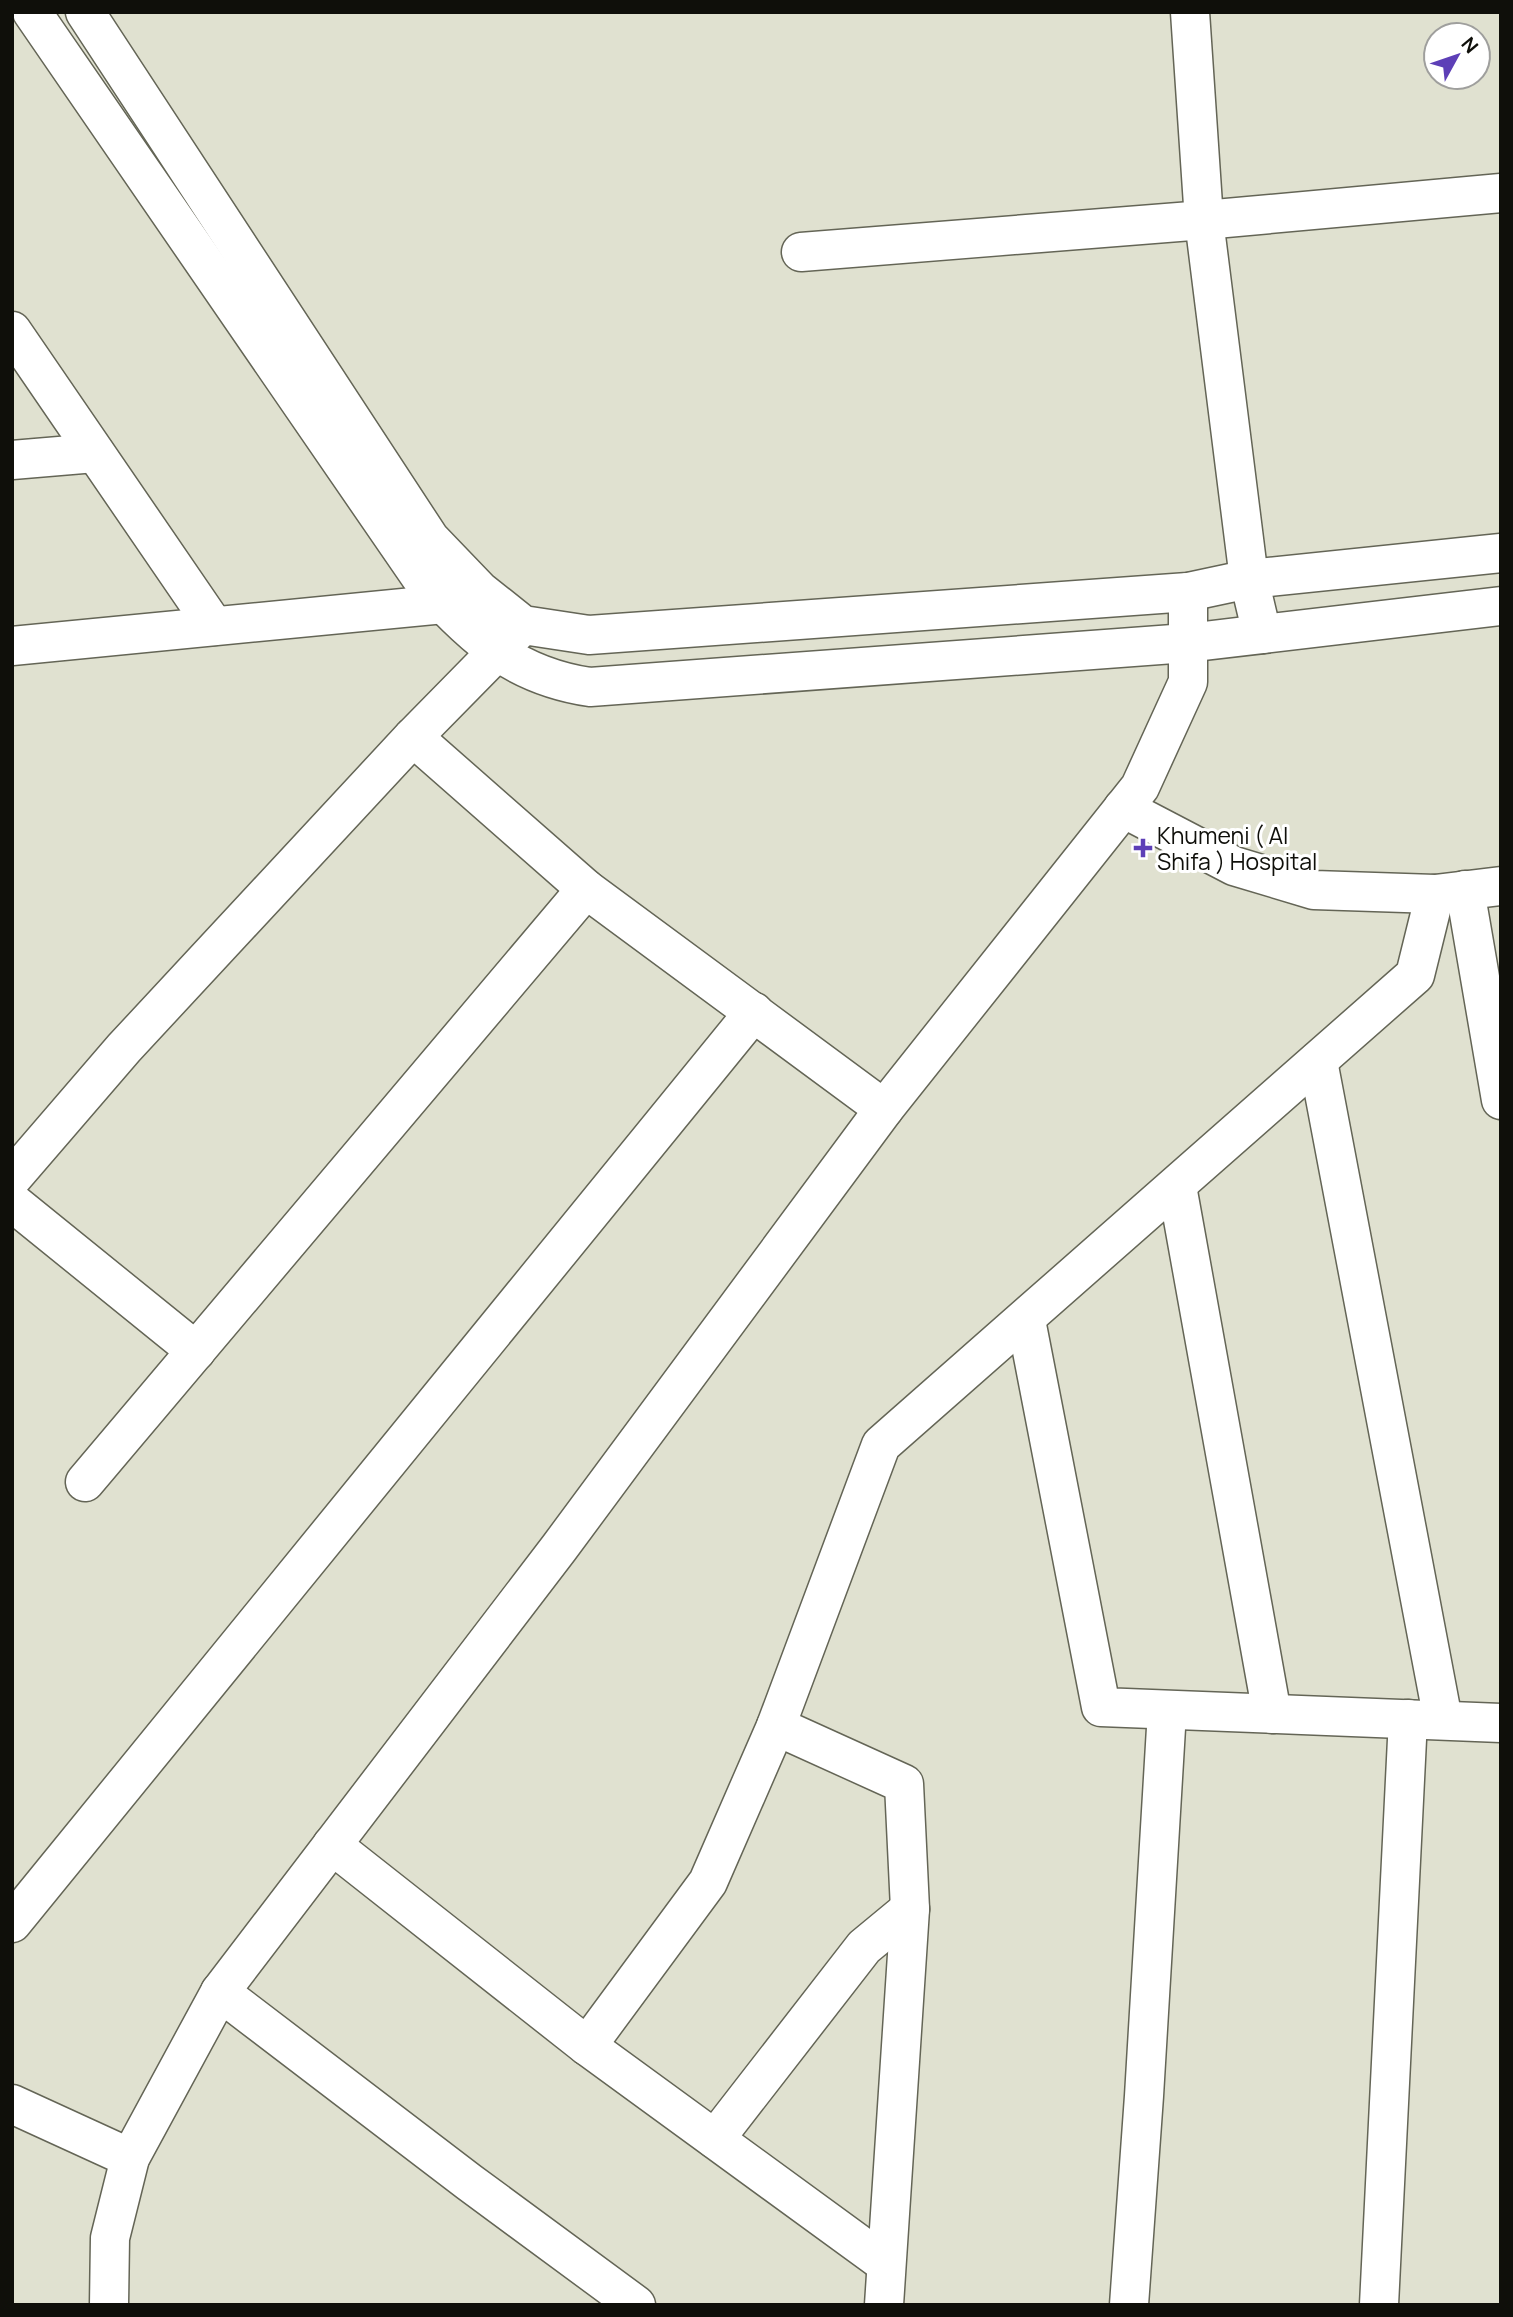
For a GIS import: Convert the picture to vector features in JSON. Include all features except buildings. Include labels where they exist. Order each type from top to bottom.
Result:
[{"type":"street","points":[[32,12],[426,584],[444,604],[510,639],[1188,592],[1249,579],[1501,554]]},
{"type":"street","points":[[85,12],[430,539],[479,590],[533,673],[561,683],[590,687],[1187,643],[1501,606]]},
{"type":"street","points":[[1190,12],[1203,220],[1249,579],[1262,634]]},
{"type":"street","points":[[801,252],[1501,193]]},
{"type":"street","points":[[12,331],[214,626]]},
{"type":"street","points":[[12,460],[95,453]]},
{"type":"street","points":[[108,2305],[110,2238],[130,2158],[220,1992],[559,1548],[884,1109],[1140,787],[1188,682],[1188,592]]},
{"type":"street","points":[[12,646],[444,604]]},
{"type":"street","points":[[12,1178],[124,1048],[413,737],[510,639]]},
{"type":"street","points":[[413,737],[586,889],[884,1109]]},
{"type":"street","points":[[1123,808],[1234,866],[1314,890],[1467,890]]},
{"type":"street","points":[[85,1482],[586,889]]},
{"type":"street","points":[[587,2046],[708,1882],[776,1726],[881,1445],[1415,975],[1467,890]]},
{"type":"street","points":[[1467,890],[1501,1100]]},
{"type":"street","points":[[12,1923],[754,1012]]},
{"type":"street","points":[[1318,1061],[1425,1720],[1379,2305]]},
{"type":"street","points":[[1177,1186],[1272,1714]]},
{"type":"street","points":[[12,1202],[196,1350]]},
{"type":"street","points":[[1026,1320],[1101,1707],[1501,1723]]},
{"type":"street","points":[[1129,2305],[1167,1711]]},
{"type":"street","points":[[776,1726],[904,1784],[910,1909],[884,2305]]},
{"type":"street","points":[[332,1845],[587,2046],[886,2264]]},
{"type":"street","points":[[715,2139],[864,1947],[910,1909]]},
{"type":"street","points":[[220,1992],[469,2182],[636,2305]]},
{"type":"street","points":[[12,2104],[130,2158]]},
{"type":"place","name":"Khumeni ( Al Shifa ) Hospital","points":[[1143,848]]}]
